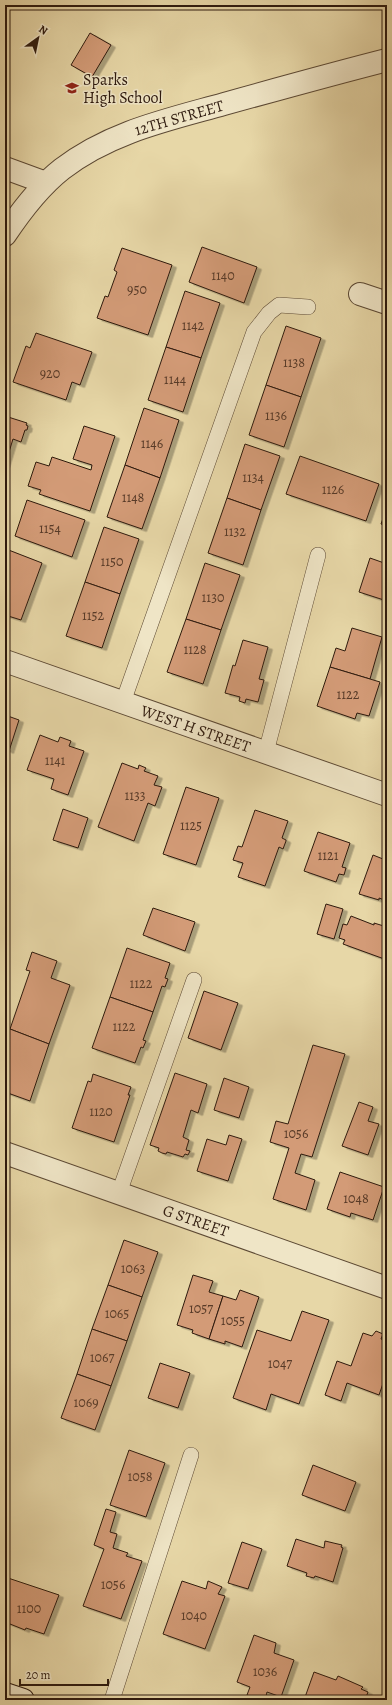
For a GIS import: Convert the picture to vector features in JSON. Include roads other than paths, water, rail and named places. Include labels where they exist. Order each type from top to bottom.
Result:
[{"type":"street","name":"12TH STREET","points":[[5,235],[11,215],[46,183],[78,158],[106,142],[157,122],[387,60]]},
{"type":"street","points":[[5,168],[46,183]]},
{"type":"street","points":[[360,294],[387,303]]},
{"type":"street","name":"WEST H STREET","points":[[5,661],[387,794]]},
{"type":"street","name":"G STREET","points":[[5,1153],[387,1288]]},
{"type":"street","points":[[5,1694],[23,1700]]},
{"type":"lane","points":[[123,702],[254,332],[279,305],[308,307]]},
{"type":"lane","points":[[266,752],[318,555]]},
{"type":"lane","points":[[119,1193],[194,980]]},
{"type":"lane","points":[[112,1700],[191,1455]]},
{"type":"place","name":"Sparks High School","points":[[72,88]]}]
